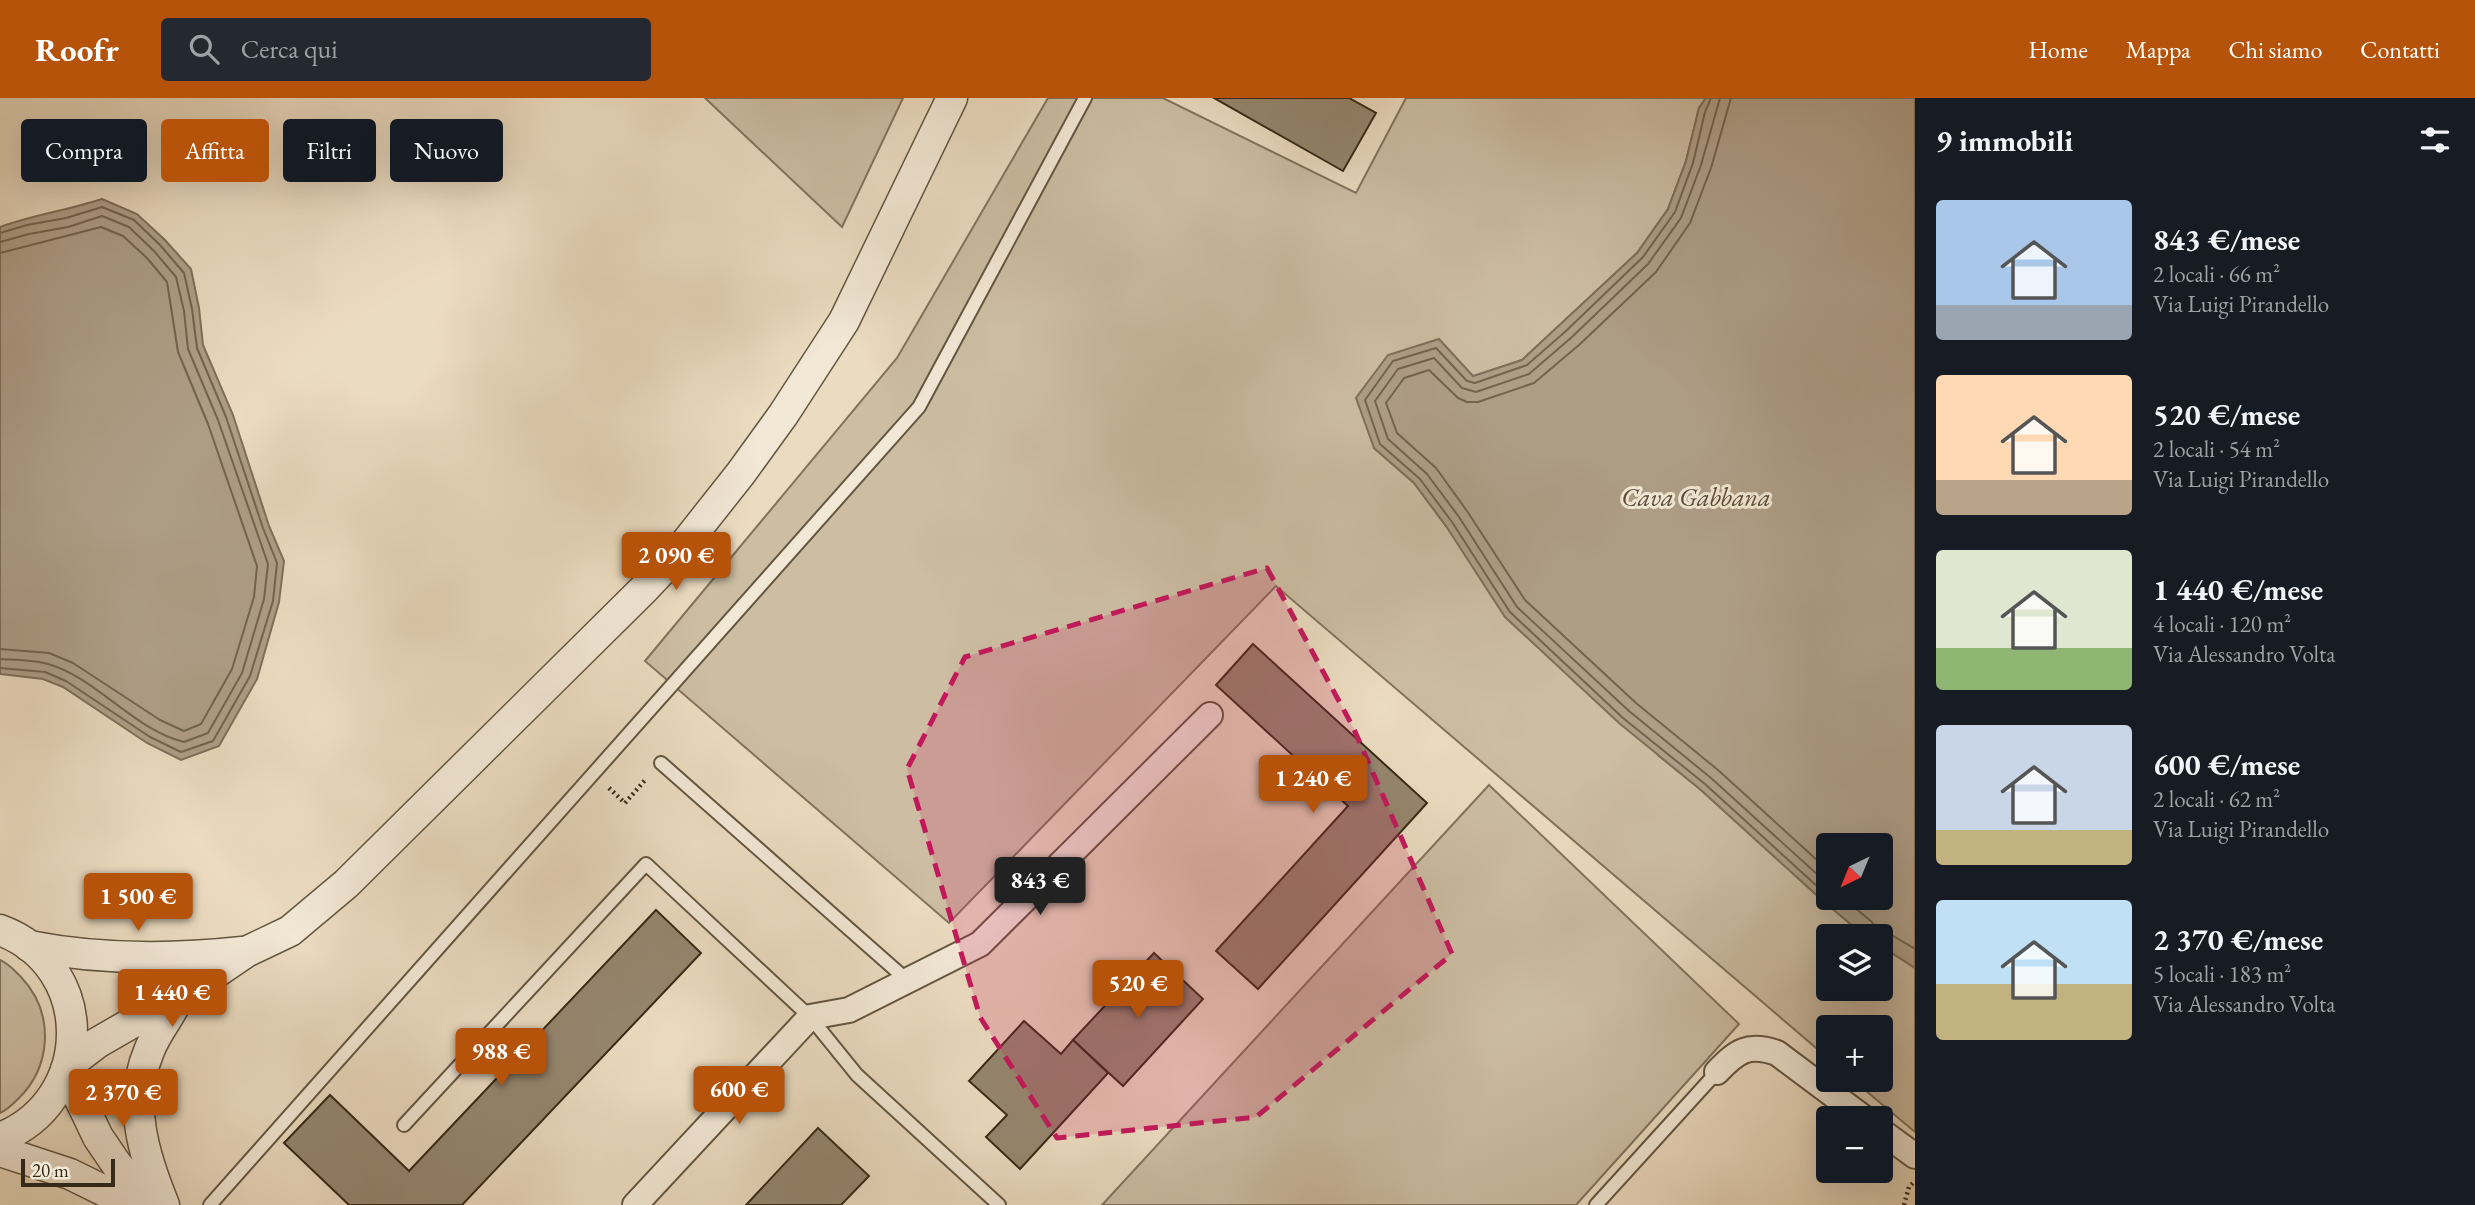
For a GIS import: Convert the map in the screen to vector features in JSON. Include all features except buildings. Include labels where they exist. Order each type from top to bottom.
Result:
[{"type":"street","points":[[67,1068],[97,1043],[246,952],[290,931],[345,884],[677,554],[783,415],[844,321],[952,98]]},
{"type":"street","points":[[635,1205],[810,1017],[849,1010],[981,944],[1210,715]]},
{"type":"street","points":[[0,930],[29,946],[52,970],[68,1003],[73,1036],[67,1068],[59,1087],[42,1110],[26,1124],[0,1138]]},
{"type":"street","points":[[29,946],[98,957],[153,959],[185,959],[246,952]]},
{"type":"street","points":[[164,1205],[144,1154],[138,1100],[145,1060],[179,995]]},
{"type":"street","points":[[1717,1072],[1742,1050],[1762,1048],[1777,1054],[1848,1106]]},
{"type":"street","points":[[67,1068],[98,1137],[117,1165],[152,1205]]},
{"type":"street","points":[[1893,1140],[1915,1156]]},
{"type":"street","points":[[0,1151],[70,1174],[133,1205]]},
{"type":"lane","points":[[210,1205],[919,407],[1085,98]]},
{"type":"lane","points":[[661,763],[908,981]]},
{"type":"lane","points":[[404,1125],[646,864],[810,1017],[857,1075],[999,1205]]},
{"type":"lane","points":[[1596,1205],[1717,1072]]},
{"type":"path","points":[[593,774],[625,803],[661,763]]},
{"type":"path","points":[[1904,1205],[1909,1187],[1915,1181]]},
{"type":"highlighted area","points":[[1267,568],[1353,727],[1452,954],[1256,1117],[1057,1138],[980,1017],[907,769],[965,657]]},
{"type":"shaded area","points":[[705,98],[903,98],[842,227]]},
{"type":"shaded area","points":[[1048,98],[1163,98],[1356,193],[1406,98],[1706,98],[1699,108],[1686,161],[1668,209],[1637,253],[1522,360],[1473,377],[1374,448],[1414,483],[1446,526],[1659,756],[1701,790],[1816,895],[1816,910],[1834,910],[1851,924],[1816,924],[1816,1001],[1893,1001],[1893,954],[1915,968],[1915,1132],[1893,1114],[1893,1106],[1884,1106],[1867,1092],[1893,1092],[1893,1015],[1816,1015],[1816,1048],[1276,586],[949,923],[645,661],[897,358]]},
{"type":"shaded area","points":[[1489,785],[1739,1024],[1576,1205],[1102,1205]]},
{"type":"shaded area","points":[[0,960],[14,970],[32,991],[40,1007],[45,1040],[43,1056],[29,1087],[11,1106],[0,1113]]},
{"type":"water","name":"Cava Gabbana","points":[[1706,98],[1915,98],[1915,968],[1893,954],[1893,924],[1851,924],[1834,910],[1894,910],[1894,833],[1816,833],[1816,895],[1701,790],[1619,723],[1505,617],[1446,526],[1414,483],[1374,448],[1356,398],[1388,355],[1439,339],[1473,376],[1522,360],[1637,253],[1668,209],[1686,161],[1699,108]]},
{"type":"water","points":[[102,199],[137,214],[191,269],[203,345],[233,415],[269,526],[284,561],[279,602],[257,679],[219,746],[181,760],[147,743],[63,687],[43,679],[0,674],[0,227]]}]
